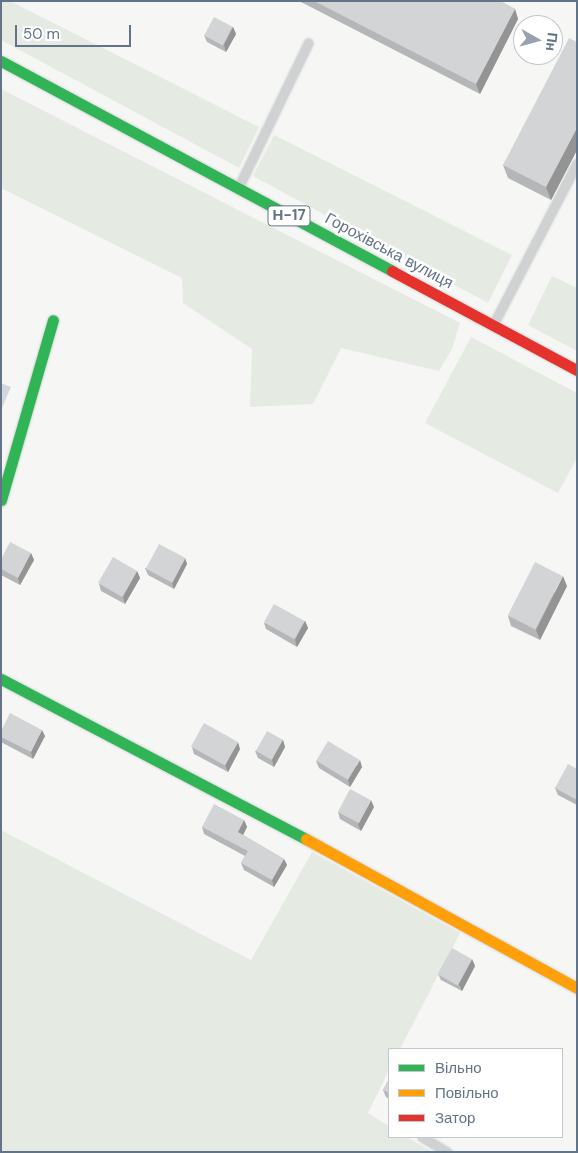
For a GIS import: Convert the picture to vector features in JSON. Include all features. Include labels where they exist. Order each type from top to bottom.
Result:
[{"type":"street","name":"Горохівська вулиця","points":[[1,61],[577,370]]},
{"type":"street","points":[[1,500],[53,320]]},
{"type":"street","points":[[1,679],[290,830],[577,988]]},
{"type":"lane","points":[[238,188],[308,43]]},
{"type":"lane","points":[[493,325],[577,163]]},
{"type":"lane","points":[[424,1138],[447,1152]]},
{"type":"shaded area","points":[[1,1],[10,1],[259,127],[239,168],[1,40]]},
{"type":"shaded area","points":[[1,89],[460,323],[452,349],[439,371],[341,348],[313,404],[250,407],[252,349],[183,303],[182,278],[1,188]]},
{"type":"shaded area","points":[[274,135],[512,255],[488,303],[253,176]]},
{"type":"shaded area","points":[[552,276],[577,288],[577,351],[528,325]]},
{"type":"shaded area","points":[[471,337],[577,393],[577,458],[558,493],[425,423]]},
{"type":"shaded area","points":[[1,383],[11,387],[1,410]]},
{"type":"shaded area","points":[[1,830],[251,960],[312,852],[460,933],[401,1048],[388,1048],[388,1072],[368,1113],[388,1125],[388,1138],[409,1138],[432,1152],[1,1152]]},
{"type":"building","points":[[314,1],[500,1],[515,9],[476,84]]},
{"type":"building","points":[[214,17],[233,27],[223,45],[204,36]]},
{"type":"building","points":[[569,38],[577,42],[577,128],[546,187],[503,165],[555,65],[563,65],[563,50]]},
{"type":"building","points":[[10,542],[31,553],[18,578],[1,569],[1,559]]},
{"type":"building","points":[[159,544],[185,558],[172,583],[146,569]]},
{"type":"building","points":[[113,557],[137,571],[122,597],[98,583]]},
{"type":"building","points":[[535,562],[563,576],[535,630],[508,615]]},
{"type":"building","points":[[274,604],[305,621],[294,639],[264,622]]},
{"type":"building","points":[[10,713],[42,730],[31,752],[1,737],[1,731]]},
{"type":"building","points":[[204,723],[238,742],[225,766],[191,747]]},
{"type":"building","points":[[267,731],[283,740],[272,760],[256,751]]},
{"type":"building","points":[[328,741],[360,760],[348,780],[316,761]]},
{"type":"building","points":[[568,764],[577,769],[577,800],[555,788]]},
{"type":"building","points":[[350,789],[371,800],[359,823],[338,812]]},
{"type":"building","points":[[214,804],[244,820],[238,832],[284,859],[272,880],[241,863],[248,851],[202,827]]},
{"type":"building","points":[[452,948],[472,959],[458,985],[437,974]]},
{"type":"building","points":[[388,1081],[388,1092],[383,1090]]},
{"type":"traffic: fast","points":[[1,61],[392,271]]},
{"type":"traffic: fast","points":[[1,500],[53,320]]},
{"type":"traffic: fast","points":[[1,679],[306,839]]},
{"type":"traffic: slow","points":[[306,839],[577,988]]},
{"type":"traffic: jam","points":[[392,271],[577,370]]}]
